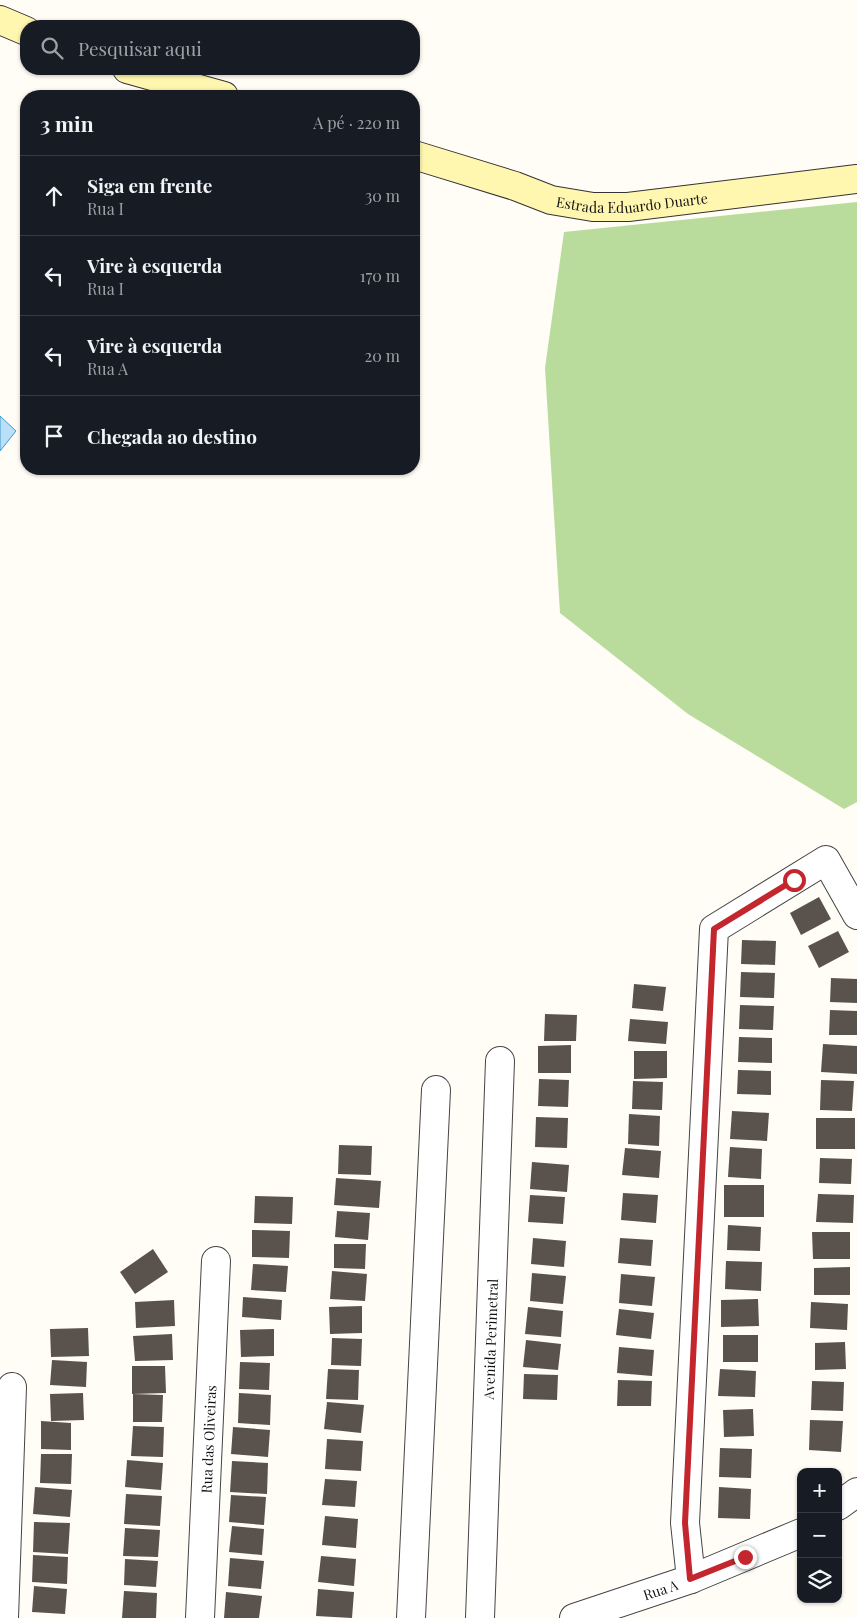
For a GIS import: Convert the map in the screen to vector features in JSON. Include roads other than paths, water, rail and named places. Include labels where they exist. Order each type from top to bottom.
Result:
[{"type":"street","points":[[0,20],[20,28]]},
{"type":"street","points":[[149,75],[202,90]]},
{"type":"street","name":"Estrada Eduardo Duarte","points":[[420,157],[515,186],[551,200],[593,207],[628,207],[857,179]]},
{"type":"street","points":[[690,1579],[685,1523],[714,929],[826,860],[857,915]]},
{"type":"street","name":"Avenida Perimetral","points":[[480,1618],[500,1061]]},
{"type":"street","points":[[411,1618],[436,1090]]},
{"type":"street","name":"Rua das Oliveiras","points":[[200,1618],[216,1261]]},
{"type":"street","points":[[4,1618],[12,1387]]},
{"type":"street","points":[[842,1503],[857,1492]]},
{"type":"street","name":"Rua A","points":[[574,1618],[690,1579],[797,1535]]},
{"type":"water","points":[[0,416],[16,431],[0,451]]}]
